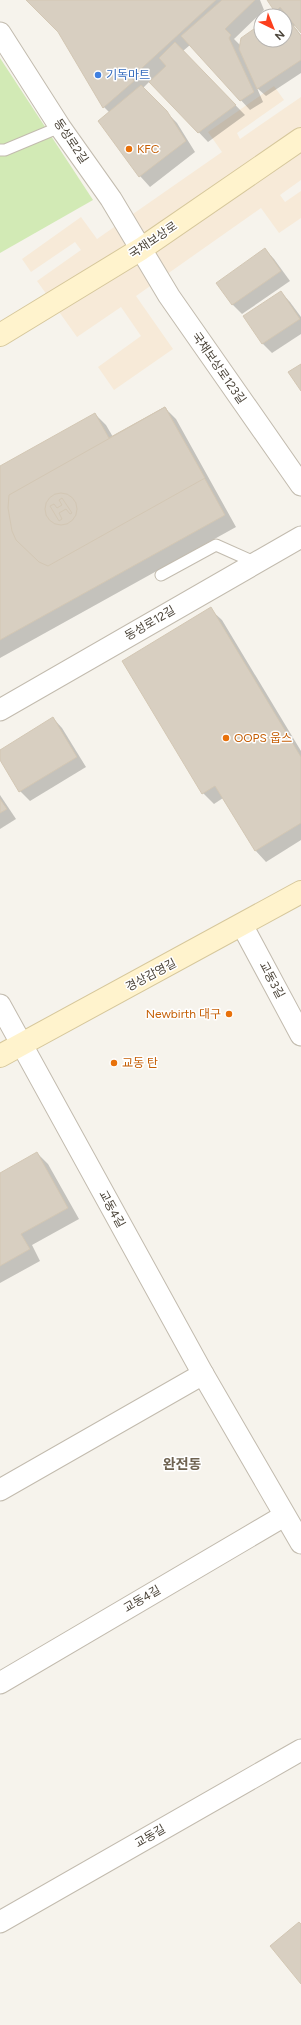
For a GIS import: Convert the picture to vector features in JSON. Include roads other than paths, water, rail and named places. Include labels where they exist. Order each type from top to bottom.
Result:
[{"type":"main road","name":"국채보상로","points":[[0,334],[142,249],[301,139]]},
{"type":"main road","name":"경상감영길","points":[[0,1056],[301,892]]},
{"type":"street","name":"동성로2길","points":[[0,33],[60,127],[111,200],[142,249]]},
{"type":"street","name":"국채보상로123길","points":[[142,249],[169,296],[301,485]]},
{"type":"street","name":"동성로12길","points":[[0,710],[254,562],[301,537]]},
{"type":"street","name":"교동3길","points":[[242,925],[301,1035]]},
{"type":"street","name":"교동4길","points":[[0,1005],[203,1374],[301,1543]]},
{"type":"street","points":[[0,1490],[203,1374]]},
{"type":"street","name":"교동4길","points":[[0,1682],[284,1516]]},
{"type":"street","name":"교동길","points":[[0,1922],[301,1750]]},
{"type":"lane","points":[[0,150],[5,150],[60,127]]},
{"type":"lane","points":[[161,576],[216,545],[254,562]]},
{"type":"place","name":"기독마트","points":[[98,75]]},
{"type":"place","name":"KFC","points":[[129,149]]},
{"type":"place","name":"OOPS 웁스","points":[[226,738]]},
{"type":"place","name":"Newbirth 대구","points":[[229,1014]]},
{"type":"place","name":"교동 탄","points":[[114,1063]]},
{"type":"district","name":"완전동","points":[[182,1464]]}]
